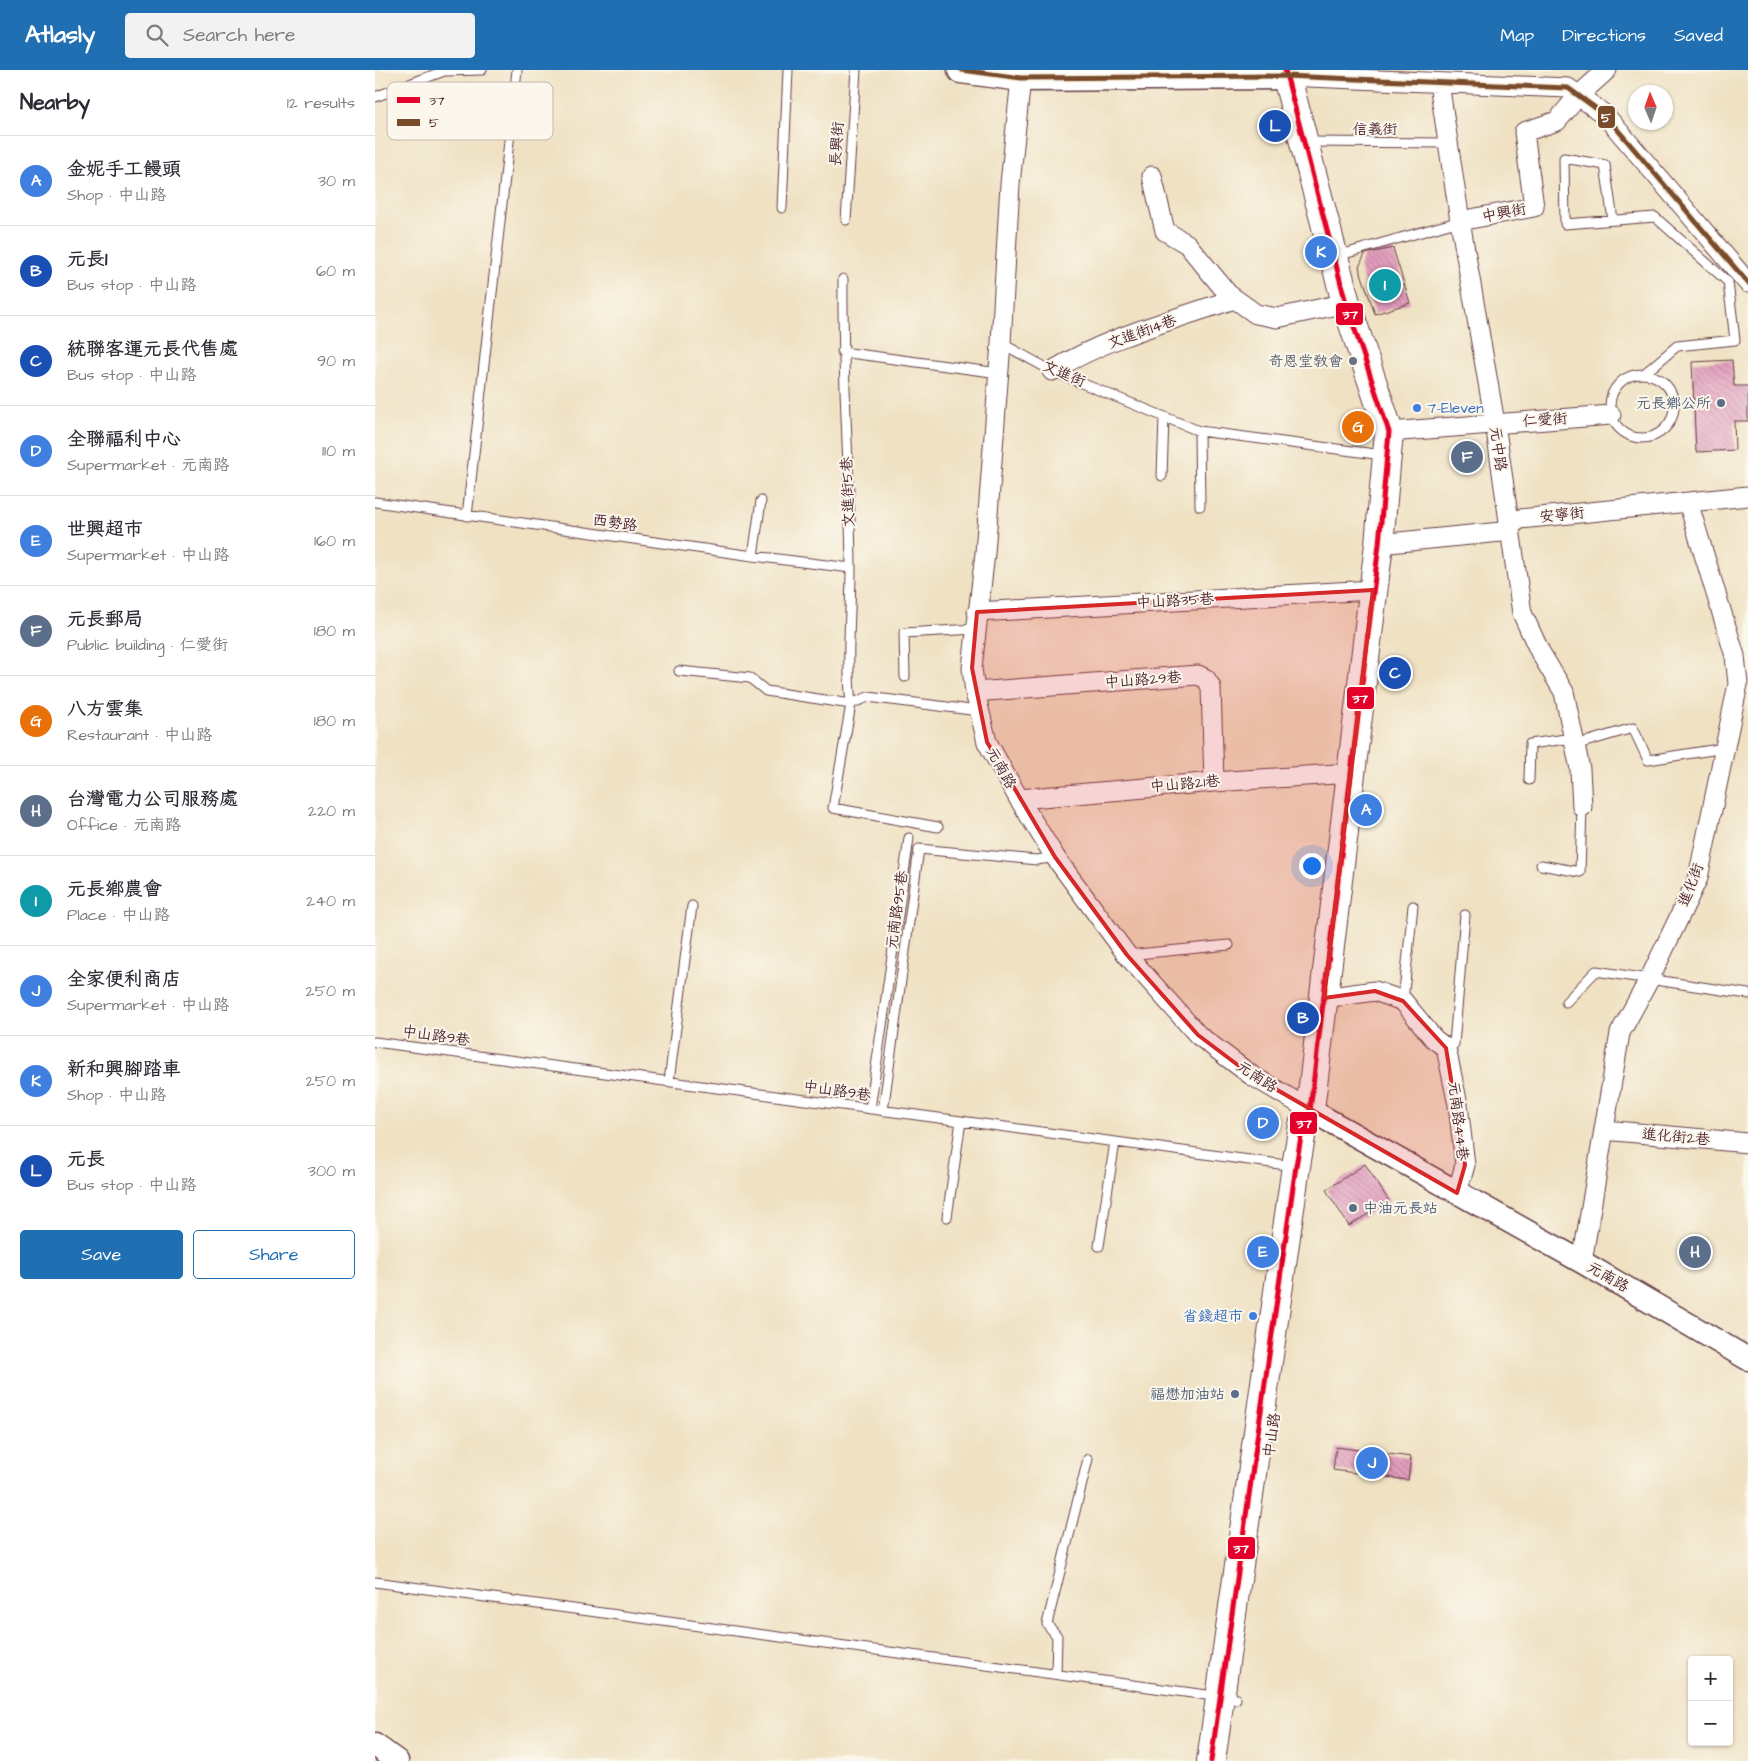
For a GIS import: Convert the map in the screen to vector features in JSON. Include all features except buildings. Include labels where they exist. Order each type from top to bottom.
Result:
[{"type":"main road","points":[[961,70],[1021,78],[1285,73]]},
{"type":"main road","name":"中山路","points":[[1228,1761],[1227,1698],[1296,1166],[1303,1125],[1310,1110],[1379,544],[1387,444],[1345,302],[1285,73]]},
{"type":"main road","name":"中山路","points":[[1211,1761],[1227,1698],[1315,1128],[1310,1110]]},
{"type":"street","name":"中興街","points":[[1460,221],[1534,208],[1524,132],[1557,121],[1579,95],[1607,70]]},
{"type":"street","points":[[1285,73],[1439,83],[1568,88],[1605,115],[1748,283]]},
{"type":"street","points":[[977,620],[985,553],[999,373],[1009,184],[1021,78]]},
{"type":"street","name":"元中路","points":[[1439,83],[1460,221],[1495,423],[1522,613],[1540,652],[1564,692],[1580,769],[1582,807]]},
{"type":"street","points":[[1152,176],[1165,231],[1187,244],[1227,294],[1256,314],[1277,318],[1345,302]]},
{"type":"street","name":"文進街14巷","points":[[1052,371],[1073,358],[1123,338],[1234,299]]},
{"type":"street","name":"仁愛街","points":[[1387,444],[1495,423],[1611,415]]},
{"type":"street","name":"安寧街","points":[[1379,544],[1501,532],[1520,519],[1748,496]]},
{"type":"street","name":"進化街","points":[[1582,1262],[1620,1033],[1650,978],[1697,878],[1725,748],[1743,684],[1688,502]]},
{"type":"street","name":"中山路35巷","points":[[977,620],[1373,590]]},
{"type":"street","name":"元南路","points":[[977,620],[972,668],[975,692],[987,742],[1055,857],[1127,955],[1198,1035],[1251,1075],[1310,1110],[1582,1262],[1748,1359]]},
{"type":"street","name":"中山路29巷","points":[[975,692],[1198,676],[1206,679],[1211,688],[1214,782]]},
{"type":"street","name":"中山路21巷","points":[[1019,799],[1214,782],[1351,773]]},
{"type":"street","points":[[1324,998],[1375,991],[1403,1001],[1434,1039],[1446,1048]]},
{"type":"street","name":"元南路44巷","points":[[1446,1048],[1458,1105],[1465,1164],[1457,1193]]},
{"type":"street","name":"進化街2巷","points":[[1604,1130],[1748,1144]]},
{"type":"street","points":[[375,1745],[397,1761]]},
{"type":"lane","points":[[415,82],[444,71],[482,70]]},
{"type":"lane","points":[[782,208],[788,70]]},
{"type":"lane","name":"長興街","points":[[846,220],[855,70]]},
{"type":"lane","points":[[375,97],[387,92]]},
{"type":"lane","points":[[467,516],[509,140]]},
{"type":"lane","name":"信義街","points":[[1303,142],[1448,142]]},
{"type":"lane","points":[[1613,220],[1605,165],[1564,158],[1565,224],[1655,217],[1728,282],[1735,340],[1677,346],[1645,373]]},
{"type":"lane","name":"中興街","points":[[1333,257],[1460,221]]},
{"type":"lane","name":"文進街5巷","points":[[843,279],[842,352],[851,568],[848,675],[851,704],[833,808],[938,827]]},
{"type":"lane","name":"文進街","points":[[1001,343],[1052,371],[1118,396],[1164,418],[1199,431],[1387,444]]},
{"type":"lane","points":[[842,352],[999,373]]},
{"type":"lane","points":[[1645,373],[1657,376],[1667,384],[1673,394],[1675,406],[1672,419],[1665,429],[1647,437],[1628,435],[1617,427],[1611,415],[1610,403],[1613,391],[1621,381],[1632,375],[1645,373]]},
{"type":"lane","points":[[1162,476],[1164,418]]},
{"type":"lane","points":[[1199,431],[1200,506]]},
{"type":"lane","name":"西勢路","points":[[375,502],[753,556],[851,568]]},
{"type":"lane","points":[[753,556],[761,502]]},
{"type":"lane","points":[[905,677],[904,633],[977,620]]},
{"type":"lane","points":[[679,671],[750,678],[766,691],[851,704],[868,697],[979,711]]},
{"type":"lane","points":[[1529,780],[1530,744],[1574,742],[1633,728],[1648,760],[1725,748]]},
{"type":"lane","points":[[1541,865],[1580,872],[1582,807]]},
{"type":"lane","points":[[870,1109],[909,838]]},
{"type":"lane","name":"元南路95巷","points":[[883,1111],[919,849],[1037,860],[1055,857]]},
{"type":"lane","points":[[669,1082],[692,906]]},
{"type":"lane","points":[[1403,1001],[1413,906]]},
{"type":"lane","points":[[1446,1048],[1454,1044],[1465,915]]},
{"type":"lane","points":[[1127,955],[1229,945]]},
{"type":"lane","points":[[1566,1002],[1596,971],[1748,994]]},
{"type":"lane","name":"中山路9巷","points":[[375,1042],[1296,1166]]},
{"type":"lane","points":[[947,1217],[961,1121]]},
{"type":"lane","points":[[1099,1246],[1115,1142]]},
{"type":"lane","points":[[1056,1674],[1057,1636],[1047,1624],[1088,1459]]},
{"type":"lane","points":[[375,1582],[1227,1698]]},
{"type":"highlighted area","points":[[1373,590],[1324,998],[1375,991],[1403,1001],[1446,1048],[1465,1165],[1457,1193],[1251,1075],[1198,1035],[1127,955],[1055,857],[987,742],[972,668],[977,612]]},
{"type":"transit line","name":"5","points":[[962,70],[1021,78],[1285,76],[1568,88],[1605,115],[1748,283]]},
{"type":"transit line","name":"37","points":[[1211,1761],[1296,1166],[1303,1125],[1310,1110],[1379,544],[1389,432],[1346,303],[1285,70]]},
{"type":"place","name":"元長","points":[[1275,126]]},
{"type":"place","name":"新和興腳踏車","points":[[1321,252]]},
{"type":"place","name":"元長鄉農會","points":[[1385,285]]},
{"type":"place","name":"奇恩堂教會","points":[[1353,361]]},
{"type":"place","name":"元長鄉公所","points":[[1721,403]]},
{"type":"place","name":"7-Eleven","points":[[1417,408]]},
{"type":"place","name":"八方雲集","points":[[1358,427]]},
{"type":"place","name":"元長郵局","points":[[1467,457]]},
{"type":"place","name":"統聯客運元長代售處","points":[[1395,673]]},
{"type":"place","name":"金妮手工饅頭","points":[[1366,810]]},
{"type":"place","name":"元長1","points":[[1303,1018]]},
{"type":"place","name":"全聯福利中心","points":[[1263,1123]]},
{"type":"place","name":"中油元長站","points":[[1353,1208]]},
{"type":"place","name":"世興超市","points":[[1263,1252]]},
{"type":"place","name":"台灣電力公司服務處","points":[[1695,1252]]},
{"type":"place","name":"省錢超市","points":[[1253,1316]]},
{"type":"place","name":"福懋加油站","points":[[1235,1394]]},
{"type":"place","name":"全家便利商店","points":[[1372,1463]]}]
